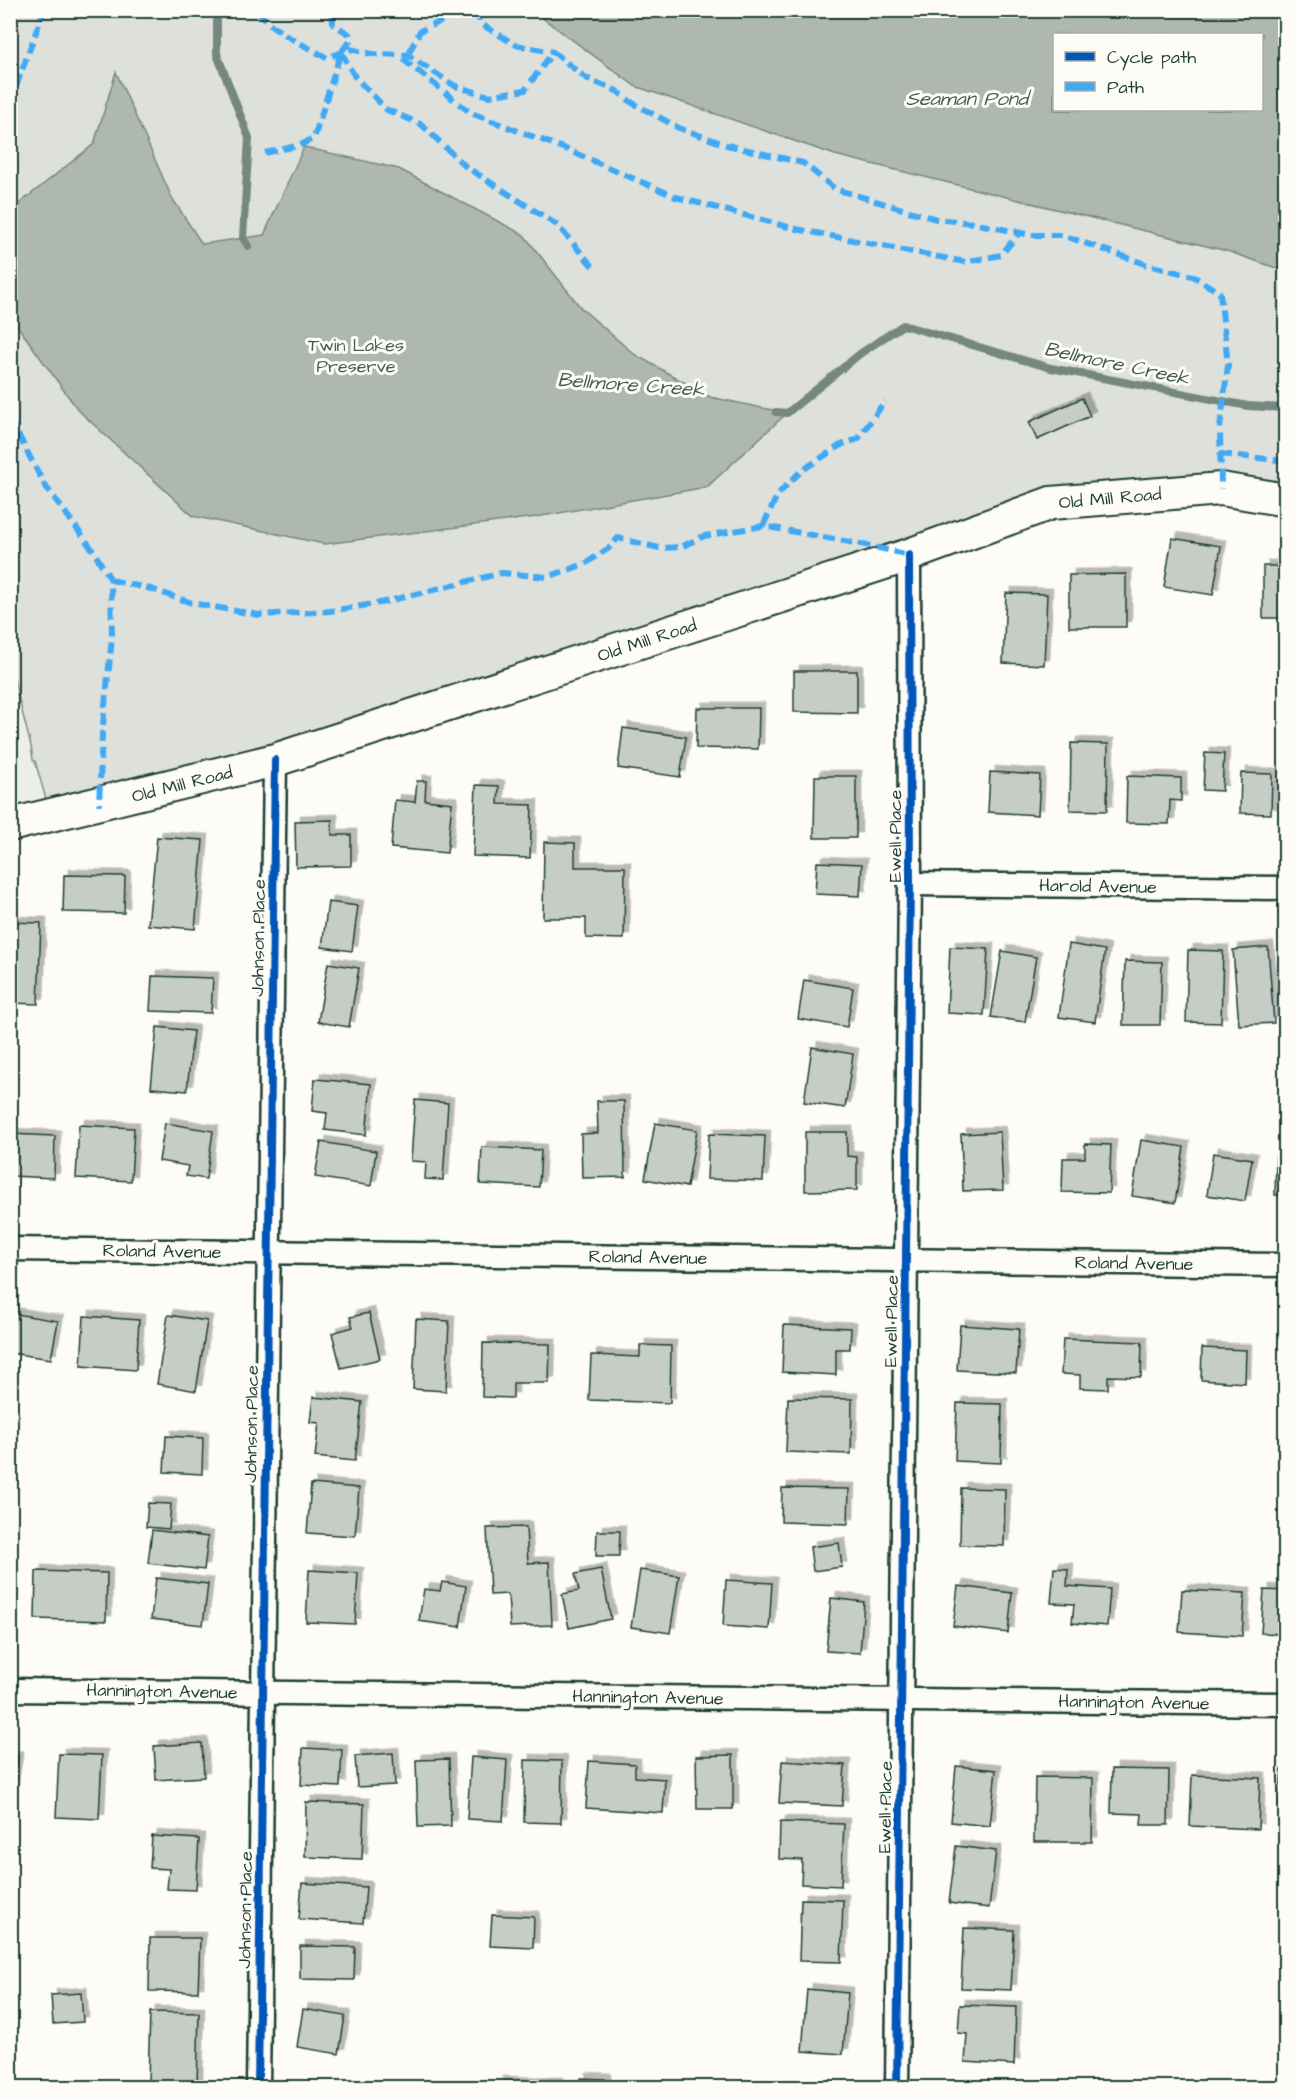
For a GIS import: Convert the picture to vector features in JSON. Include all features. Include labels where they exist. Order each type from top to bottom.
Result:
[{"type":"street","name":"Old Mill Road","points":[[10,825],[275,760],[909,555],[1051,503],[1221,489],[1286,500]]},
{"type":"street","name":"Ewell Place","points":[[897,2088],[910,884],[909,555]]},
{"type":"street","name":"Johnson Place","points":[[258,2088],[275,760]]},
{"type":"street","name":"Harold Avenue","points":[[910,884],[1286,888]]},
{"type":"street","name":"Roland Avenue","points":[[10,1249],[1286,1265]]},
{"type":"street","name":"Hannington Avenue","points":[[10,1690],[1286,1704]]},
{"type":"shaded area","points":[[10,669],[46,799],[11,806],[10,806]]},
{"type":"green space","name":"Twin Lakes Preserve","points":[[10,11],[1285,11],[1285,490],[1092,488],[172,777],[46,799],[33,760],[11,669]]},
{"type":"water","name":"Seaman Pond","points":[[533,11],[1285,11],[1285,271],[1227,251],[835,155],[635,86]]},
{"type":"water","points":[[116,72],[172,198],[202,244],[264,235],[304,147],[399,169],[524,235],[581,308],[634,354],[710,397],[787,413],[707,487],[536,517],[324,544],[193,516],[78,410],[11,317],[11,210],[94,144]]},
{"type":"building","points":[[1082,398],[1090,416],[1037,440],[1029,422]]},
{"type":"building","points":[[1172,538],[1221,546],[1213,595],[1164,587]]},
{"type":"building","points":[[1263,566],[1285,566],[1286,618],[1263,618]]},
{"type":"building","points":[[1126,574],[1126,627],[1069,627],[1069,575]]},
{"type":"building","points":[[1006,593],[1047,594],[1044,665],[1003,663]]},
{"type":"building","points":[[794,671],[857,671],[857,713],[794,712]]},
{"type":"building","points":[[697,708],[759,708],[758,749],[696,748]]},
{"type":"building","points":[[623,728],[686,737],[680,777],[618,768]]},
{"type":"building","points":[[1071,743],[1108,744],[1107,811],[1070,810]]},
{"type":"building","points":[[1205,753],[1224,754],[1222,791],[1203,790]]},
{"type":"building","points":[[990,772],[1040,775],[1038,815],[988,812]]},
{"type":"building","points":[[1241,773],[1272,774],[1271,814],[1240,813]]},
{"type":"building","points":[[815,776],[856,776],[856,838],[814,838]]},
{"type":"building","points":[[1127,776],[1181,778],[1181,801],[1170,800],[1169,824],[1126,823]]},
{"type":"building","points":[[417,781],[426,781],[425,800],[452,803],[447,853],[391,848],[395,800],[415,802]]},
{"type":"building","points":[[476,785],[499,786],[498,804],[532,805],[530,858],[473,856]]},
{"type":"building","points":[[332,820],[332,835],[351,835],[351,866],[296,867],[295,821]]},
{"type":"building","points":[[157,837],[203,840],[195,929],[148,925]]},
{"type":"building","points":[[544,842],[575,843],[575,867],[625,867],[624,939],[586,938],[586,918],[543,918]]},
{"type":"building","points":[[817,862],[862,864],[860,896],[815,894]]},
{"type":"building","points":[[64,875],[125,876],[124,913],[63,912]]},
{"type":"building","points":[[328,902],[358,906],[352,951],[322,947]]},
{"type":"building","points":[[10,922],[41,923],[38,1004],[10,1003]]},
{"type":"building","points":[[1069,944],[1105,950],[1095,1022],[1059,1017]]},
{"type":"building","points":[[950,947],[988,949],[984,1015],[947,1013]]},
{"type":"building","points":[[1268,947],[1274,1023],[1239,1025],[1233,950]]},
{"type":"building","points":[[1188,950],[1223,951],[1221,1023],[1186,1022]]},
{"type":"building","points":[[1002,951],[1036,957],[1025,1022],[991,1017]]},
{"type":"building","points":[[1125,961],[1162,962],[1160,1025],[1123,1025]]},
{"type":"building","points":[[328,963],[359,968],[349,1027],[318,1022]]},
{"type":"building","points":[[152,976],[213,978],[211,1013],[150,1011]]},
{"type":"building","points":[[804,980],[853,988],[847,1027],[798,1019]]},
{"type":"building","points":[[157,1027],[193,1031],[187,1091],[151,1088]]},
{"type":"building","points":[[812,1047],[853,1054],[845,1108],[804,1102]]},
{"type":"building","points":[[315,1079],[371,1084],[366,1135],[325,1130],[327,1113],[312,1111]]},
{"type":"building","points":[[415,1100],[448,1103],[443,1180],[425,1179],[426,1162],[411,1161]]},
{"type":"building","points":[[597,1101],[624,1101],[625,1177],[582,1178],[581,1134],[598,1133]]},
{"type":"building","points":[[165,1123],[213,1131],[206,1179],[186,1176],[188,1166],[159,1161]]},
{"type":"building","points":[[655,1123],[697,1130],[687,1187],[645,1179]]},
{"type":"building","points":[[79,1125],[134,1128],[131,1181],[76,1178]]},
{"type":"building","points":[[805,1132],[847,1132],[847,1156],[857,1157],[857,1190],[805,1191]]},
{"type":"building","points":[[1000,1132],[1003,1190],[963,1191],[961,1134]]},
{"type":"building","points":[[10,1134],[55,1136],[54,1178],[10,1176]]},
{"type":"building","points":[[709,1134],[765,1136],[763,1181],[707,1179]]},
{"type":"building","points":[[1141,1140],[1184,1147],[1175,1203],[1132,1196]]},
{"type":"building","points":[[321,1142],[376,1151],[371,1186],[315,1177]]},
{"type":"building","points":[[1085,1144],[1111,1145],[1109,1193],[1062,1192],[1063,1158],[1085,1158]]},
{"type":"building","points":[[482,1147],[541,1150],[539,1187],[480,1184]]},
{"type":"building","points":[[1213,1153],[1252,1159],[1245,1201],[1207,1195]]},
{"type":"building","points":[[1276,1156],[1286,1157],[1286,1196],[1275,1195]]},
{"type":"building","points":[[10,1313],[58,1321],[51,1359],[10,1353]]},
{"type":"building","points":[[369,1313],[380,1359],[341,1368],[332,1333],[353,1327],[350,1317]]},
{"type":"building","points":[[168,1315],[207,1321],[196,1391],[157,1384]]},
{"type":"building","points":[[84,1316],[139,1320],[136,1370],[81,1366]]},
{"type":"building","points":[[416,1319],[449,1321],[446,1391],[413,1389]]},
{"type":"building","points":[[784,1325],[851,1328],[850,1349],[836,1349],[836,1375],[782,1372]]},
{"type":"building","points":[[960,1325],[1019,1329],[1016,1373],[957,1370]]},
{"type":"building","points":[[1063,1339],[1142,1342],[1141,1377],[1108,1376],[1108,1389],[1080,1388],[1080,1375],[1061,1374]]},
{"type":"building","points":[[483,1343],[550,1344],[549,1383],[513,1383],[513,1398],[482,1397]]},
{"type":"building","points":[[640,1345],[671,1346],[670,1403],[589,1400],[591,1355],[640,1357]]},
{"type":"building","points":[[1202,1348],[1246,1350],[1245,1383],[1201,1380]]},
{"type":"building","points":[[313,1397],[362,1402],[355,1461],[315,1457],[319,1423],[310,1422]]},
{"type":"building","points":[[788,1398],[852,1399],[851,1454],[786,1452]]},
{"type":"building","points":[[957,1403],[1002,1404],[1001,1463],[955,1461]]},
{"type":"building","points":[[166,1436],[203,1438],[202,1474],[164,1472]]},
{"type":"building","points":[[311,1484],[359,1488],[355,1536],[307,1533]]},
{"type":"building","points":[[782,1488],[849,1489],[848,1524],[781,1522]]},
{"type":"building","points":[[961,1488],[1005,1489],[1004,1546],[960,1545]]},
{"type":"building","points":[[148,1503],[171,1504],[169,1529],[146,1527]]},
{"type":"building","points":[[526,1527],[528,1563],[549,1562],[552,1625],[510,1627],[508,1594],[490,1595],[487,1528]]},
{"type":"building","points":[[152,1530],[208,1537],[204,1570],[148,1563]]},
{"type":"building","points":[[597,1531],[620,1531],[619,1556],[596,1556]]},
{"type":"building","points":[[839,1543],[842,1567],[813,1571],[810,1547]]},
{"type":"building","points":[[1054,1568],[1068,1569],[1067,1586],[1110,1589],[1107,1626],[1072,1623],[1074,1604],[1051,1603]]},
{"type":"building","points":[[601,1569],[611,1619],[569,1628],[562,1594],[579,1591],[575,1574]]},
{"type":"building","points":[[309,1570],[358,1573],[355,1624],[306,1622]]},
{"type":"building","points":[[640,1570],[679,1576],[670,1633],[631,1627]]},
{"type":"building","points":[[36,1571],[107,1573],[106,1621],[35,1619]]},
{"type":"building","points":[[156,1578],[208,1584],[203,1625],[151,1619]]},
{"type":"building","points":[[726,1580],[772,1583],[769,1629],[723,1626]]},
{"type":"building","points":[[442,1582],[466,1586],[460,1627],[419,1621],[424,1589],[440,1591]]},
{"type":"building","points":[[958,1586],[1012,1593],[1008,1633],[953,1626]]},
{"type":"building","points":[[1182,1590],[1245,1593],[1242,1636],[1179,1632]]},
{"type":"building","points":[[1264,1590],[1286,1591],[1286,1634],[1261,1633]]},
{"type":"building","points":[[831,1598],[864,1602],[860,1653],[826,1651]]},
{"type":"building","points":[[202,1743],[204,1777],[156,1780],[154,1746]]},
{"type":"building","points":[[303,1748],[342,1750],[340,1787],[301,1785]]},
{"type":"building","points":[[393,1753],[395,1785],[357,1787],[355,1756]]},
{"type":"building","points":[[59,1754],[102,1755],[99,1819],[56,1817]]},
{"type":"building","points":[[733,1755],[733,1809],[697,1809],[696,1756]]},
{"type":"building","points":[[10,1756],[18,1757],[10,1802]]},
{"type":"building","points":[[471,1757],[507,1760],[503,1821],[467,1819]]},
{"type":"building","points":[[449,1759],[451,1826],[418,1827],[416,1760]]},
{"type":"building","points":[[525,1760],[562,1761],[561,1823],[524,1822]]},
{"type":"building","points":[[589,1761],[635,1764],[635,1777],[665,1779],[663,1813],[586,1808]]},
{"type":"building","points":[[782,1761],[845,1765],[842,1806],[779,1803]]},
{"type":"building","points":[[956,1766],[996,1770],[990,1826],[951,1822]]},
{"type":"building","points":[[1282,1768],[1286,1769],[1286,1806],[1279,1806]]},
{"type":"building","points":[[1112,1769],[1169,1770],[1168,1825],[1141,1825],[1142,1814],[1111,1813]]},
{"type":"building","points":[[1192,1775],[1260,1778],[1258,1829],[1190,1826]]},
{"type":"building","points":[[1035,1777],[1093,1778],[1092,1842],[1034,1842]]},
{"type":"building","points":[[306,1802],[364,1804],[362,1859],[305,1857]]},
{"type":"building","points":[[780,1822],[844,1824],[841,1886],[801,1884],[802,1860],[779,1859]]},
{"type":"building","points":[[152,1836],[199,1839],[196,1890],[167,1889],[169,1869],[150,1868]]},
{"type":"building","points":[[956,1846],[996,1851],[989,1908],[949,1903]]},
{"type":"building","points":[[302,1883],[366,1887],[363,1923],[299,1919]]},
{"type":"building","points":[[801,1899],[843,1900],[841,1962],[799,1961]]},
{"type":"building","points":[[492,1915],[534,1917],[533,1948],[490,1946]]},
{"type":"building","points":[[964,1928],[1014,1930],[1011,1990],[961,1988]]},
{"type":"building","points":[[150,1938],[200,1938],[198,1992],[149,1991]]},
{"type":"building","points":[[300,1946],[355,1947],[354,1980],[300,1979]]},
{"type":"building","points":[[807,1989],[848,1993],[843,2054],[802,2051]]},
{"type":"building","points":[[81,1993],[83,2022],[53,2024],[51,1995]]},
{"type":"building","points":[[960,2005],[1016,2007],[1014,2065],[965,2062],[967,2034],[958,2033]]},
{"type":"building","points":[[303,2009],[345,2016],[339,2054],[297,2047]]},
{"type":"building","points":[[150,2012],[199,2013],[197,2084],[148,2083]]},
{"type":"building","points":[[581,2078],[605,2079],[605,2088],[580,2088]]},
{"type":"building","points":[[498,2082],[558,2083],[558,2088],[498,2088]]},
{"type":"waterway","name":"Bellmore Creek","points":[[217,10],[217,54],[249,138],[243,238],[248,246]]},
{"type":"waterway","name":"Bellmore Creek","points":[[776,412],[787,413],[861,353],[903,325],[1051,368],[1248,406],[1286,408]]},
{"type":"marked path","points":[[10,103],[44,10]]},
{"type":"marked path","points":[[259,10],[263,17],[279,31],[327,58],[350,49],[372,54],[408,55],[455,86],[489,96],[525,90],[553,52],[586,78],[617,91],[631,102],[679,128],[727,145],[803,163],[835,189],[936,219],[973,223],[1031,235],[1062,235],[1148,265],[1193,276],[1220,293],[1228,365],[1220,428],[1221,489]]},
{"type":"marked path","points":[[265,153],[301,145],[314,138],[341,52],[350,41],[349,34],[333,24],[332,10]]},
{"type":"marked path","points":[[456,10],[446,19],[420,31],[405,61],[471,113],[568,150],[676,197],[796,229],[965,262],[1001,255],[1019,233]]},
{"type":"marked path","points":[[475,10],[481,24],[516,45],[553,52]]},
{"type":"marked path","points":[[341,52],[355,77],[387,110],[421,124],[465,166],[557,225],[596,270]]},
{"type":"marked path","points":[[763,526],[778,494],[801,471],[841,445],[858,439],[885,401]]},
{"type":"marked path","points":[[10,419],[44,484],[92,549],[111,580],[112,638],[102,734],[99,805]]},
{"type":"marked path","points":[[1220,454],[1286,461]]},
{"type":"marked path","points":[[111,580],[151,589],[192,603],[259,615],[330,611],[380,603],[502,573],[547,577],[585,564],[609,548],[618,538],[659,548],[681,547],[704,536],[763,526],[909,555]]},
{"type":"cycle path","points":[[897,2088],[910,884],[909,555]]},
{"type":"cycle path","points":[[258,2088],[275,760]]}]
